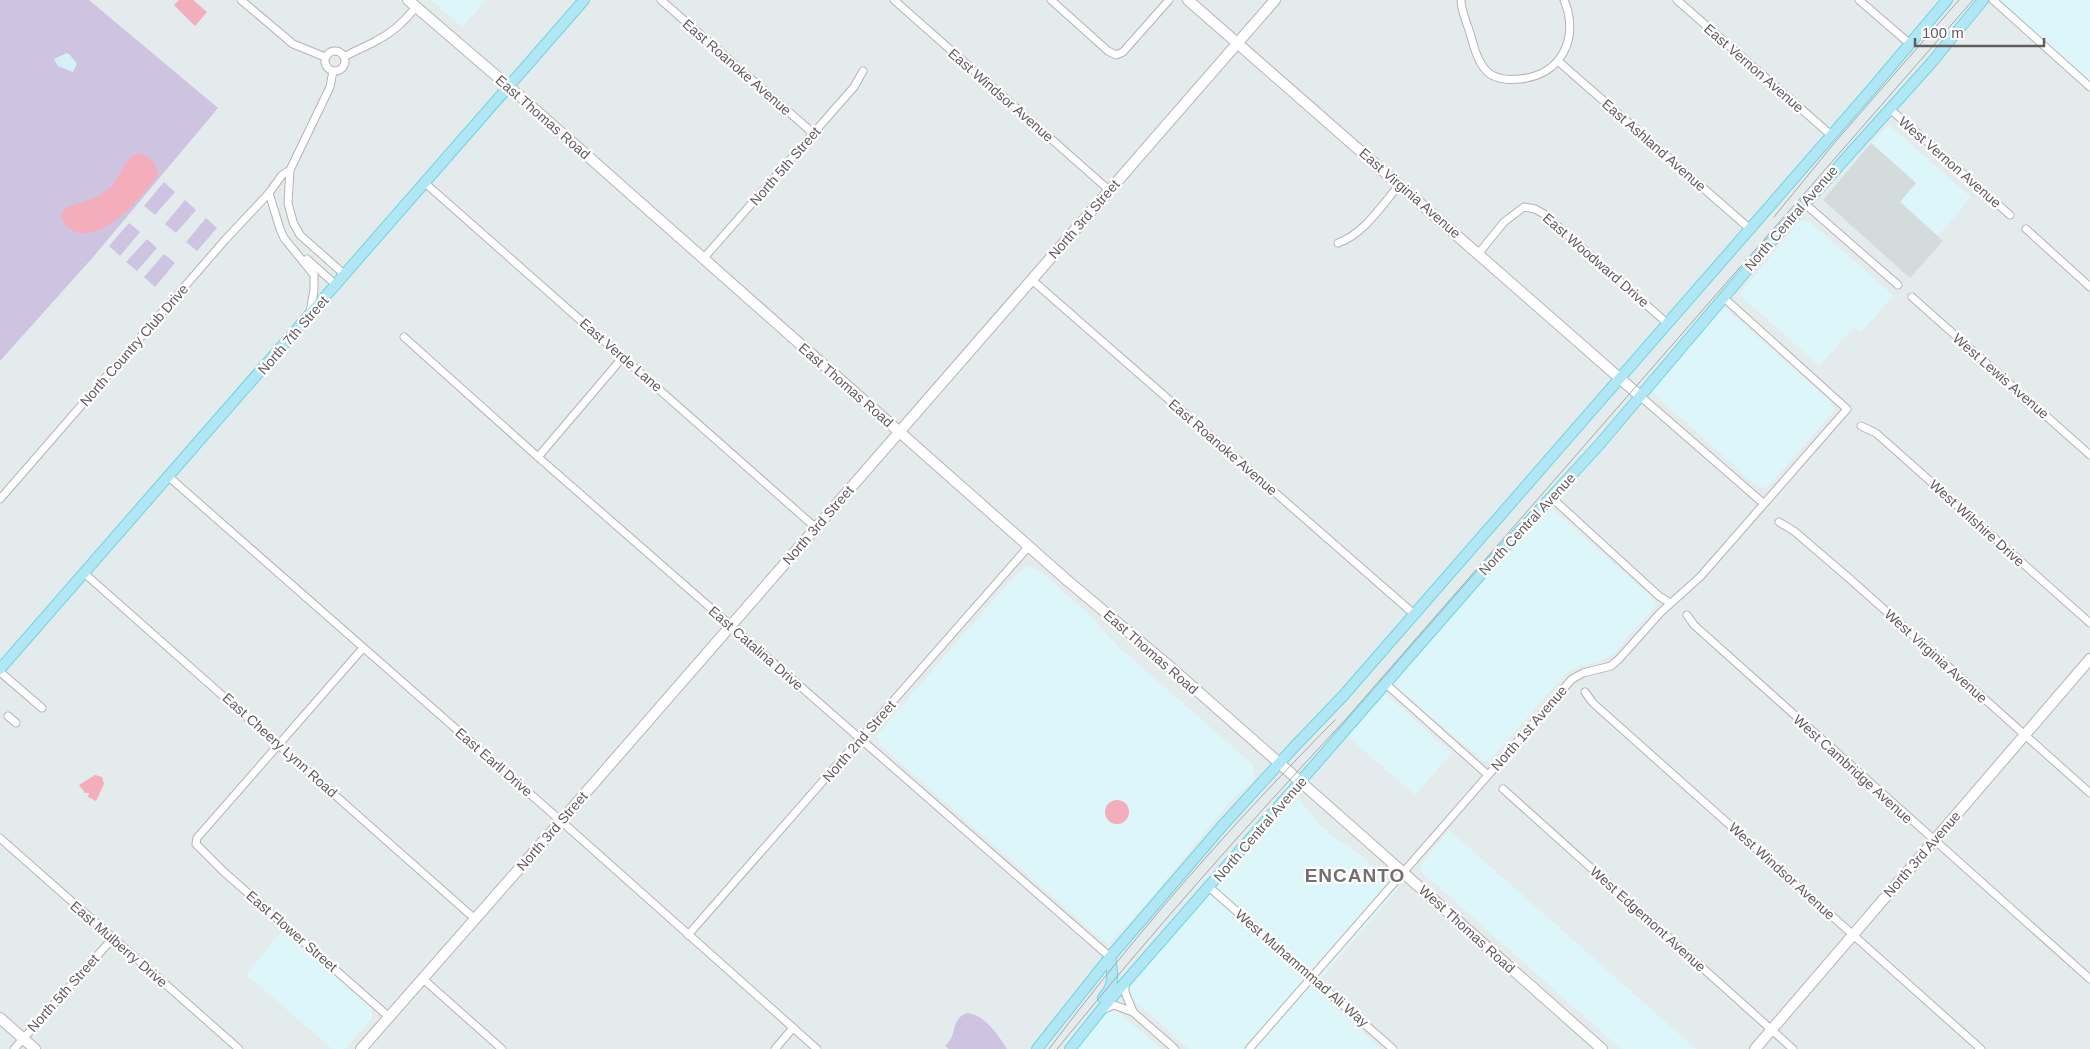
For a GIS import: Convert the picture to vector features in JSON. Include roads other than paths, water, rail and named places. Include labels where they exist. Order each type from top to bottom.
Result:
[{"type":"main road","name":"North 7th Street","points":[[0,670],[584,0]]},
{"type":"main road","name":"North Central Avenue","points":[[1037,1049],[1110,957],[1282,766],[1668,324],[1947,0]]},
{"type":"main road","name":"North Central Avenue","points":[[1070,1049],[1101,1010],[1496,557],[1552,498],[1804,203],[1932,62],[1983,0]]},
{"type":"main road","points":[[1082,1035],[1085,1020],[1111,989],[1113,982],[1110,957]]},
{"type":"street","points":[[241,0],[293,44],[325,57]]},
{"type":"street","name":"East Thomas Road","points":[[408,0],[1282,766]]},
{"type":"street","name":"East Roanoke Avenue","points":[[661,0],[814,134]]},
{"type":"street","name":"East Windsor Avenue","points":[[894,0],[1109,190]]},
{"type":"street","points":[[1050,0],[1108,51],[1116,55],[1123,52],[1169,0]]},
{"type":"street","name":"East Virginia Avenue","points":[[1188,0],[1640,396]]},
{"type":"street","name":"North 3rd Street","points":[[360,1049],[900,432],[1274,0]]},
{"type":"street","points":[[1461,0],[1479,60],[1490,74],[1507,80],[1527,78],[1544,72],[1558,61],[1566,47],[1571,30],[1571,19],[1564,0]]},
{"type":"street","name":"East Vernon Avenue","points":[[1677,0],[1831,135]]},
{"type":"street","points":[[1860,0],[1910,44]]},
{"type":"street","points":[[1993,0],[2090,87]]},
{"type":"street","points":[[344,57],[388,34],[404,21],[416,7]]},
{"type":"street","points":[[335,51],[340,53],[344,57],[344,66],[339,70],[333,71],[326,66],[325,57],[335,51]]},
{"type":"street","name":"East Ashland Avenue","points":[[1558,61],[1750,229]]},
{"type":"street","name":"North Country Club Drive","points":[[333,71],[330,87],[290,170],[288,203],[296,228],[308,243],[345,275]]},
{"type":"street","name":"North 5th Street","points":[[703,259],[854,88],[863,71]]},
{"type":"street","name":"West Vernon Avenue","points":[[1890,109],[2010,215]]},
{"type":"street","name":"North Country Club Drive","points":[[0,499],[212,255],[269,193],[282,175],[290,170]]},
{"type":"street","name":"East Verde Lane","points":[[425,183],[816,528]]},
{"type":"street","points":[[1338,243],[1359,231],[1400,184]]},
{"type":"street","points":[[269,193],[283,235],[311,270],[315,279],[309,316]]},
{"type":"street","points":[[274,206],[288,203]]},
{"type":"street","points":[[1804,203],[1898,285]]},
{"type":"street","name":"East Woodward Drive","points":[[1479,253],[1514,213],[1524,207],[1535,209],[1544,214],[1668,324]]},
{"type":"street","points":[[283,235],[296,228]]},
{"type":"street","points":[[2026,229],[2090,286]]},
{"type":"street","points":[[300,256],[307,259],[336,285]]},
{"type":"street","name":"East Roanoke Avenue","points":[[1032,280],[1414,614]]},
{"type":"street","name":"North 1st Avenue","points":[[1249,1049],[1572,679],[1583,673],[1611,666],[1619,659],[1670,603],[1694,583],[1752,520],[1763,503],[1847,409],[1723,297]]},
{"type":"street","name":"West Lewis Avenue","points":[[1912,297],[2090,454]]},
{"type":"street","name":"East Catalina Drive","points":[[404,337],[730,626],[1110,957]]},
{"type":"street","points":[[538,457],[624,357]]},
{"type":"street","points":[[1640,396],[1763,503]]},
{"type":"street","name":"West Wilshire Drive","points":[[1862,426],[1876,433],[2090,623]]},
{"type":"street","name":"East Earll Drive","points":[[169,477],[561,821],[817,1049]]},
{"type":"street","points":[[1552,498],[1670,603]]},
{"type":"street","name":"West Virginia Avenue","points":[[1779,522],[1794,530],[2090,793]]},
{"type":"street","name":"North 2nd Street","points":[[688,935],[1029,546]]},
{"type":"street","name":"East Cheery Lynn Road","points":[[84,573],[475,919]]},
{"type":"street","name":"West Cambridge Avenue","points":[[1687,614],[1694,625],[2090,979]]},
{"type":"street","points":[[280,745],[363,648]]},
{"type":"street","name":"North 3rd Avenue","points":[[1754,1049],[2090,659]]},
{"type":"street","points":[[0,670],[42,708]]},
{"type":"street","points":[[1386,684],[1488,775]]},
{"type":"street","name":"West Windsor Avenue","points":[[1585,692],[1593,703],[1981,1049]]},
{"type":"street","points":[[8,716],[16,723]]},
{"type":"street","name":"East Flower Street","points":[[280,745],[197,838],[196,844],[218,866],[389,1017]]},
{"type":"street","name":"West Thomas Road","points":[[1282,766],[1602,1049]]},
{"type":"street","name":"West Edgemont Avenue","points":[[1503,789],[1793,1049]]},
{"type":"street","name":"East Mulberry Drive","points":[[0,838],[239,1049]]},
{"type":"street","name":"West Muhammmad Ali Way","points":[[1210,887],[1394,1049]]},
{"type":"street","name":"North 5th Street","points":[[14,1049],[113,938]]},
{"type":"street","points":[[422,978],[502,1049]]},
{"type":"street","points":[[1125,983],[1125,992],[1133,1012]]},
{"type":"street","points":[[1101,1010],[1114,1005],[1133,1012],[1174,1049]]},
{"type":"street","points":[[0,1018],[35,1049]]},
{"type":"street","points":[[775,1049],[793,1028]]},
{"type":"tram line","points":[[1774,217],[1836,141],[1959,0]]},
{"type":"tram line","points":[[1057,1049],[1198,882],[1346,719],[1973,0]]},
{"type":"tram line","points":[[1049,1049],[1116,963],[1186,880],[1335,720]]},
{"type":"district","name":"ENCANTO","points":[[1355,875]]}]
